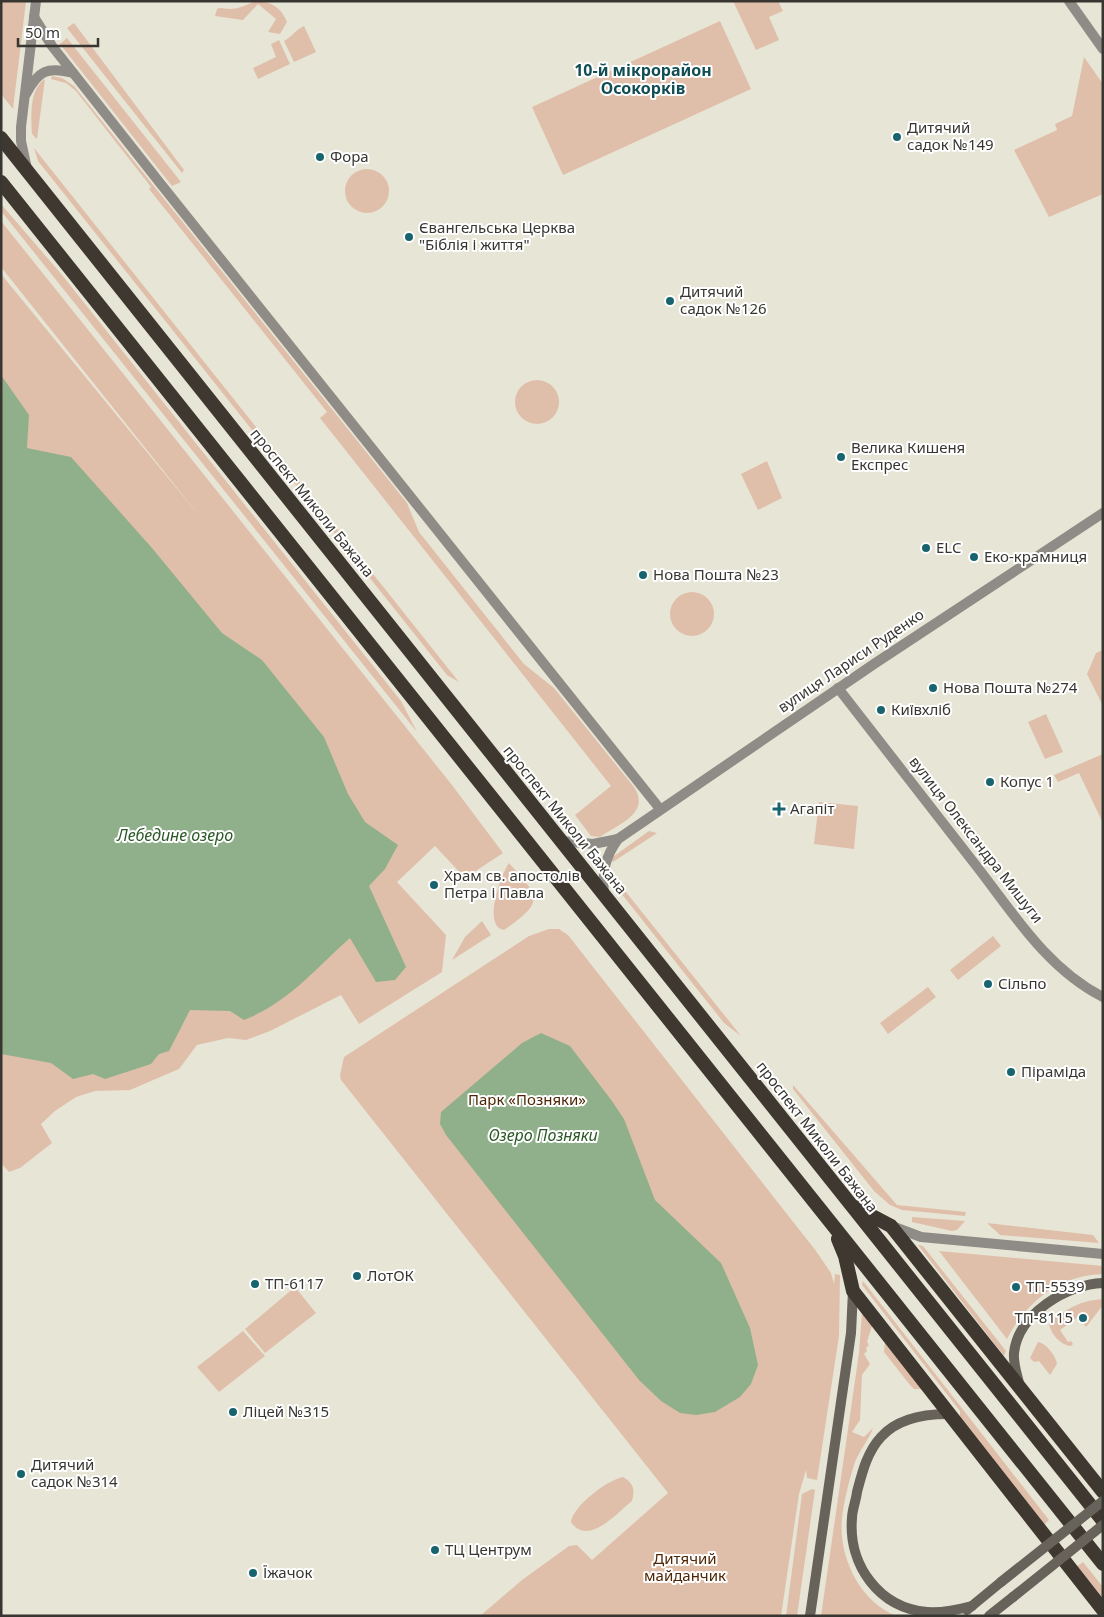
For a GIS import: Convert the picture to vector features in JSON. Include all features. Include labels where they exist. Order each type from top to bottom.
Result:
[{"type":"highway","name":"проспект Миколи Бажана","points":[[1,138],[1103,1523]]},
{"type":"highway","points":[[1,182],[1103,1564]]},
{"type":"highway","points":[[850,1204],[891,1226],[1103,1492]]},
{"type":"highway","points":[[831,1223],[845,1256],[853,1291],[1103,1610]]},
{"type":"main road","points":[[1022,1391],[1016,1370],[1014,1353],[1018,1335],[1034,1313],[1054,1298],[1071,1289],[1089,1283],[1103,1283]]},
{"type":"main road","points":[[810,1616],[851,1333],[853,1291]]},
{"type":"main road","points":[[948,1414],[908,1419],[894,1426],[881,1437],[871,1452],[862,1472],[852,1518],[852,1538],[864,1574],[874,1588],[887,1599],[903,1606],[927,1612],[948,1612],[972,1606]]},
{"type":"main road","points":[[960,1616],[1103,1501]]},
{"type":"main road","points":[[990,1615],[1103,1523]]},
{"type":"street","points":[[28,172],[21,140],[24,97],[36,1]]},
{"type":"street","points":[[1069,1],[1103,49]]},
{"type":"street","points":[[34,17],[52,46],[73,73],[660,808]]},
{"type":"street","points":[[24,97],[33,79],[40,74],[54,68],[73,73]]},
{"type":"street","name":"вулиця Лариси Руденко","points":[[604,895],[603,870],[610,850],[618,839],[660,808],[1103,512]]},
{"type":"street","name":"вулиця Олександра Мишуги","points":[[838,688],[1024,928],[1065,973],[1078,984],[1103,997]]},
{"type":"street","name":"вулиця Лариси Руденко","points":[[561,841],[593,844],[618,839]]},
{"type":"street","points":[[891,1226],[921,1237],[1103,1254]]},
{"type":"green space","points":[[1,1],[26,1],[13,109],[1,94]]},
{"type":"green space","points":[[255,1],[271,4],[282,12],[287,22],[280,34],[268,32],[276,19],[258,4],[243,20],[215,16],[217,9],[236,8]]},
{"type":"green space","points":[[733,1],[778,1],[783,11],[769,17],[779,40],[756,50]]},
{"type":"green space","points":[[720,21],[751,89],[563,175],[532,107]]},
{"type":"green space","points":[[74,23],[184,170],[182,173],[67,28]]},
{"type":"green space","points":[[304,26],[316,52],[294,62],[284,41]]},
{"type":"green space","points":[[67,38],[181,182],[172,186],[60,44]]},
{"type":"green space","points":[[279,40],[290,64],[258,79],[253,68],[276,57],[271,44]]},
{"type":"green space","points":[[1084,57],[1103,84],[1103,194],[1049,217],[1014,150],[1057,130],[1055,124],[1072,116]]},
{"type":"green space","points":[[52,76],[62,78],[74,86],[407,503],[419,532],[524,664],[554,688],[634,787],[639,804],[636,811],[624,822],[600,837],[591,836],[575,815],[611,786],[320,418],[327,412],[149,189],[151,187],[76,91],[66,83],[51,79]]},
{"type":"green space","points":[[45,79],[37,139],[32,134],[32,104],[36,89]]},
{"type":"green space","points":[[34,148],[459,682],[447,675],[38,161]]},
{"type":"green space","points":[[371,169],[383,175],[388,183],[388,199],[383,207],[375,212],[363,213],[351,207],[346,199],[345,187],[351,175],[359,170]]},
{"type":"green space","points":[[1,204],[62,275],[401,701],[417,732],[1,211]]},
{"type":"green space","name":"Лебедине озеро","points":[[1,221],[452,785],[503,853],[465,878],[435,846],[397,882],[446,935],[442,972],[359,1024],[341,995],[270,1031],[246,1040],[228,1038],[197,1045],[179,1069],[130,1090],[95,1091],[76,1097],[55,1111],[41,1124],[52,1143],[20,1168],[9,1172],[1,1163],[1,274],[201,518],[1,267]]},
{"type":"green space","points":[[541,380],[553,386],[558,394],[558,410],[553,418],[545,423],[533,424],[521,418],[516,410],[515,398],[521,386],[529,381]]},
{"type":"green space","points":[[767,461],[782,498],[758,510],[741,474]]},
{"type":"green space","points":[[696,592],[708,598],[713,606],[713,622],[708,630],[700,635],[688,636],[676,630],[671,622],[670,610],[676,598],[684,593]]},
{"type":"green space","points":[[1103,650],[1103,706],[1087,674],[1096,653]]},
{"type":"green space","points":[[1046,714],[1063,752],[1045,759],[1028,722]]},
{"type":"green space","points":[[1103,754],[1103,823],[1079,773],[1058,782],[1054,775]]},
{"type":"green space","points":[[819,802],[858,806],[854,849],[814,844]]},
{"type":"green space","points":[[649,831],[657,833],[613,862],[610,859]]},
{"type":"green space","points":[[509,863],[532,891],[534,898],[527,912],[504,930],[498,927],[494,920],[494,910],[498,888]]},
{"type":"green space","points":[[610,872],[741,1036],[724,1023],[613,883]]},
{"type":"green space","points":[[482,921],[491,935],[452,960],[465,937]]},
{"type":"green space","name":"Парк «Позняки»","points":[[549,929],[559,929],[568,935],[816,1251],[831,1273],[834,1284],[835,1274],[840,1275],[839,1336],[817,1480],[807,1478],[806,1470],[799,1494],[781,1616],[480,1616],[522,1580],[569,1546],[577,1545],[592,1560],[668,1493],[341,1080],[340,1075],[344,1057],[529,936]]},
{"type":"green space","points":[[993,936],[1001,946],[958,980],[950,970]]},
{"type":"green space","points":[[928,987],[936,997],[888,1034],[880,1023]]},
{"type":"green space","points":[[793,1085],[897,1205],[966,1212],[965,1216],[902,1210],[890,1205],[874,1191],[793,1089]]},
{"type":"green space","points":[[912,1217],[965,1221],[957,1230],[952,1231],[912,1222]]},
{"type":"green space","points":[[987,1223],[1093,1235],[1099,1243],[1000,1235]]},
{"type":"green space","points":[[918,1245],[923,1246],[1006,1351],[1004,1356]]},
{"type":"green space","points":[[939,1251],[1103,1266],[1103,1274],[1073,1279],[1046,1293],[1024,1313],[1007,1339]]},
{"type":"green space","points":[[863,1281],[1049,1520],[1044,1525],[960,1417],[960,1411],[862,1285]]},
{"type":"green space","points":[[295,1287],[316,1313],[265,1353],[245,1329]]},
{"type":"green space","points":[[1103,1299],[1103,1305],[1086,1327],[1078,1317],[1060,1330],[1068,1342],[1071,1341],[1073,1344],[1071,1346],[1059,1341],[1050,1327],[1049,1323],[1052,1320],[1076,1305]]},
{"type":"green space","points":[[862,1312],[872,1326],[867,1342],[869,1345],[864,1354],[870,1364],[862,1375],[860,1420],[852,1432],[864,1437],[873,1428],[852,1471],[844,1505],[842,1533],[848,1562],[854,1576],[871,1600],[896,1616],[821,1616],[859,1353]]},
{"type":"green space","points":[[243,1331],[265,1356],[219,1392],[197,1367]]},
{"type":"green space","points":[[885,1341],[923,1389],[914,1389],[910,1385],[884,1352]]},
{"type":"green space","points":[[1038,1342],[1047,1347],[1056,1361],[1057,1364],[1050,1375],[1039,1361],[1034,1362],[1030,1358]]},
{"type":"green space","points":[[623,1477],[633,1487],[632,1501],[611,1520],[594,1530],[586,1531],[578,1529],[571,1522],[578,1509],[600,1488]]},
{"type":"green space","points":[[812,1489],[815,1490],[797,1616],[786,1616],[802,1494]]},
{"type":"green space","points":[[1083,1562],[1103,1587],[1103,1600],[1076,1567]]},
{"type":"water","name":"Лебедине озеро","points":[[1,375],[29,415],[27,448],[71,457],[152,548],[222,633],[262,660],[324,737],[348,794],[365,822],[398,845],[385,869],[369,886],[406,967],[395,980],[376,982],[350,938],[288,995],[260,1013],[244,1020],[230,1011],[190,1010],[169,1051],[159,1054],[151,1064],[105,1079],[93,1074],[73,1079],[51,1063],[1,1054]]},
{"type":"water","name":"Озеро Позняки","points":[[541,1033],[570,1046],[624,1119],[655,1200],[721,1263],[750,1328],[758,1365],[751,1384],[740,1397],[715,1412],[696,1415],[680,1413],[661,1401],[639,1380],[446,1135],[440,1124],[441,1112],[522,1043]]},
{"type":"place","name":"Дитячий садок №149","points":[[897,137]]},
{"type":"place","name":"Фора","points":[[320,157]]},
{"type":"place","name":"Євангельська Церква \"Біблія і життя\"","points":[[409,237]]},
{"type":"place","name":"Дитячий садок №126","points":[[670,301]]},
{"type":"place","name":"Велика Кишеня Експрес","points":[[841,457]]},
{"type":"place","name":"ELC","points":[[926,548]]},
{"type":"place","name":"Еко-крамниця","points":[[974,557]]},
{"type":"place","name":"Нова Пошта №23","points":[[643,575]]},
{"type":"place","name":"Нова Пошта №274","points":[[933,688]]},
{"type":"place","name":"Київхліб","points":[[881,710]]},
{"type":"place","name":"Копус 1","points":[[990,782]]},
{"type":"place","name":"Агапіт","points":[[779,809]]},
{"type":"place","name":"Храм св. апостолів Петра і Павла","points":[[434,885]]},
{"type":"place","name":"Сільпо","points":[[988,984]]},
{"type":"place","name":"Піраміда","points":[[1011,1072]]},
{"type":"place","name":"ЛотОК","points":[[357,1276]]},
{"type":"place","name":"ТП-6117","points":[[255,1284]]},
{"type":"place","name":"ТП-5539","points":[[1016,1287]]},
{"type":"place","name":"ТП-8115","points":[[1083,1318]]},
{"type":"place","name":"Ліцей №315","points":[[233,1412]]},
{"type":"place","name":"Дитячий садок №314","points":[[21,1474]]},
{"type":"place","name":"ТЦ Центрум","points":[[435,1550]]},
{"type":"place","name":"Їжачок","points":[[253,1573]]},
{"type":"district","name":"10-й мікрорайон Осокорків","points":[[643,79]]},
{"type":"park label","name":"Дитячий майданчик","points":[[685,1568]]}]
